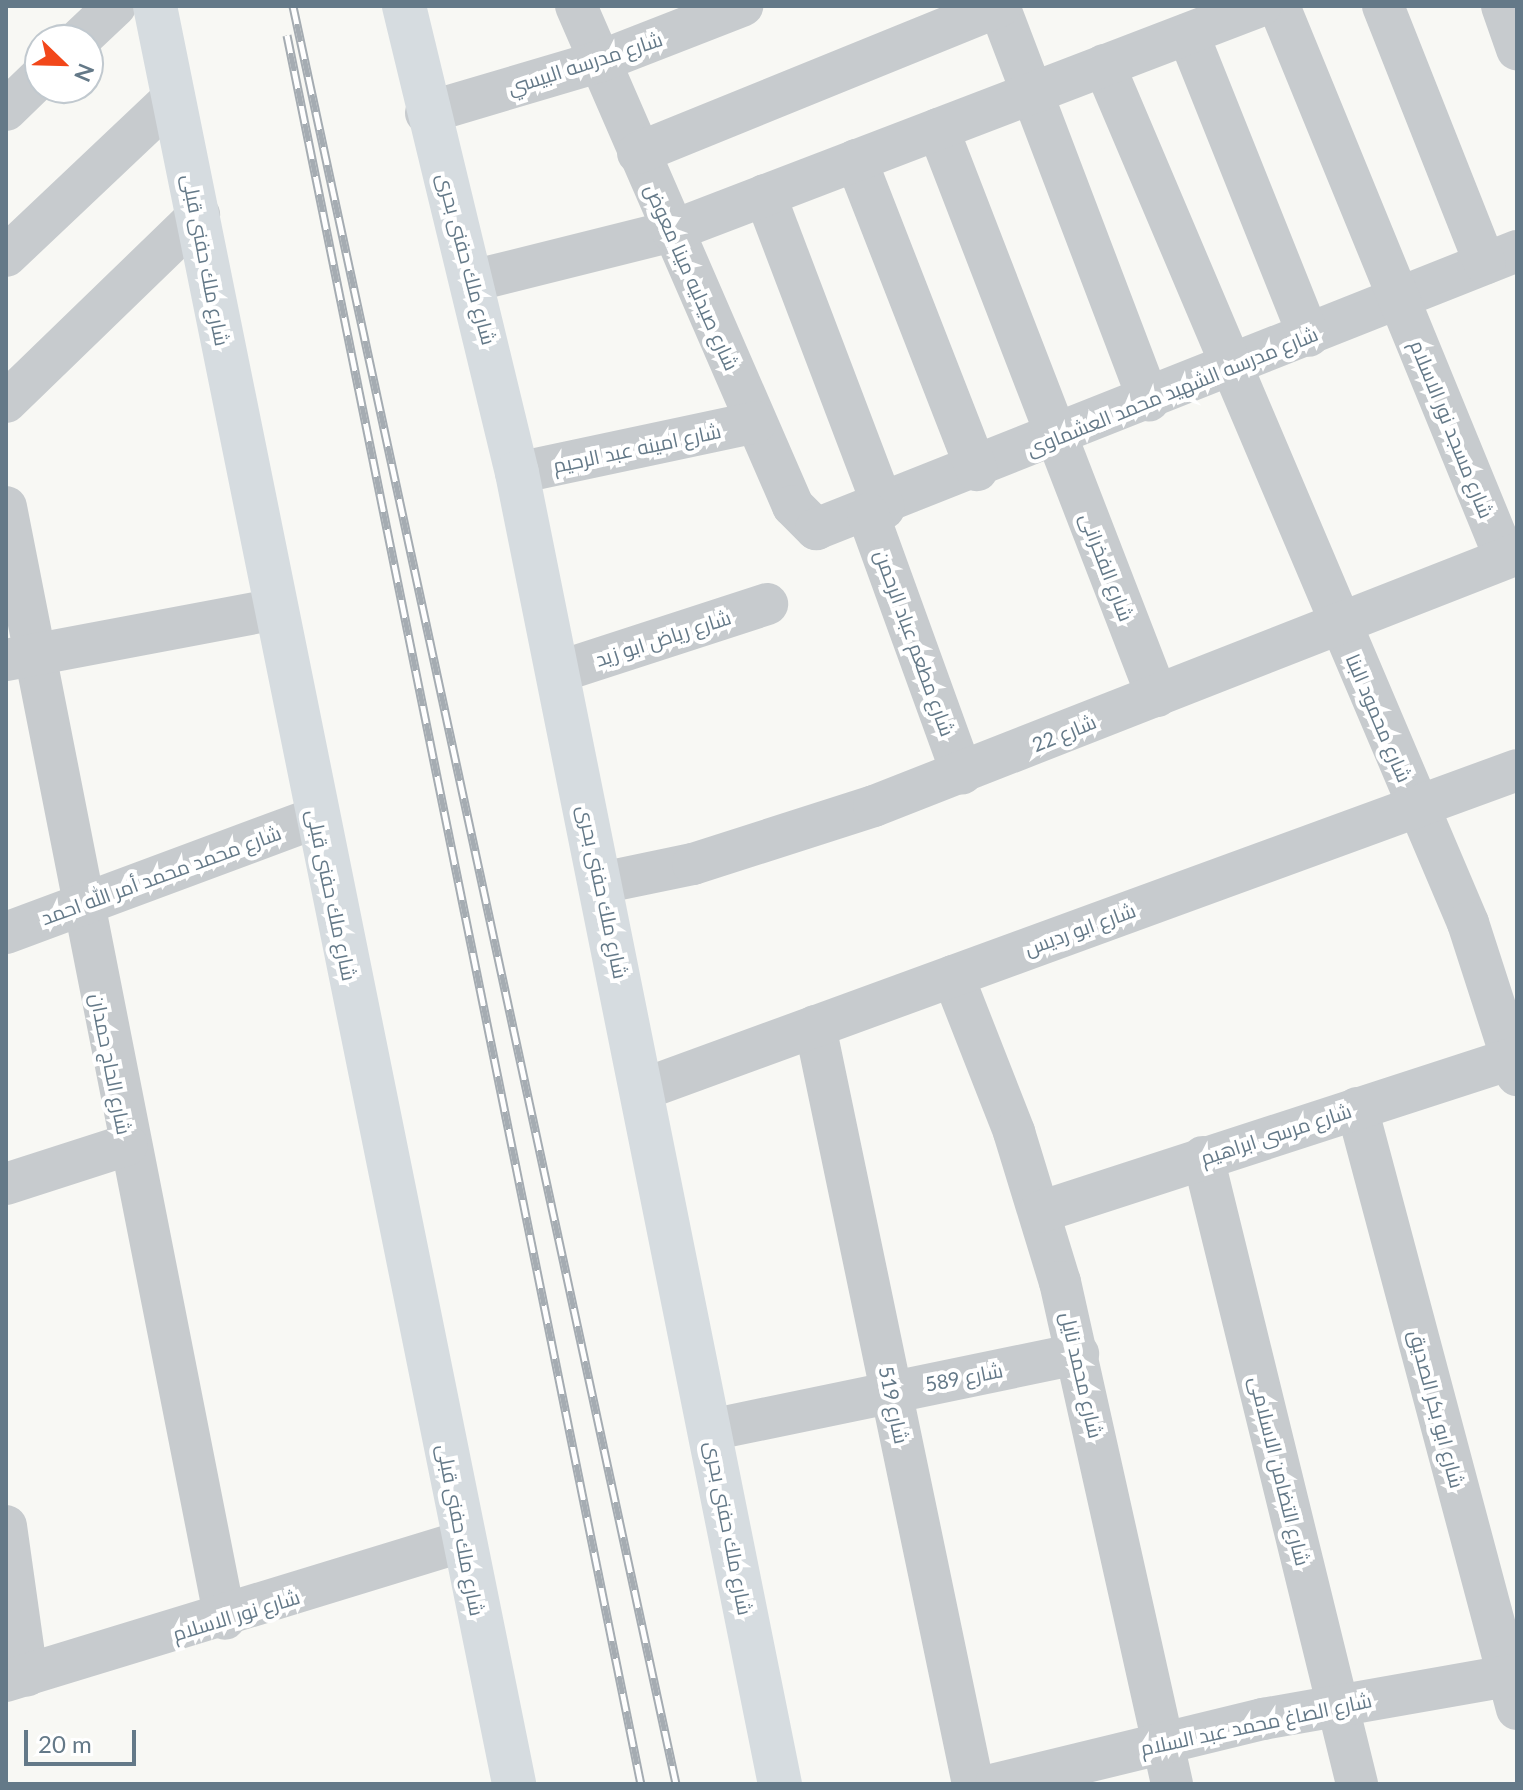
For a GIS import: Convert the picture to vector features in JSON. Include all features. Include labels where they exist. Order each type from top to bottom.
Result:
[{"type":"street","points":[[96,24],[115,6]]},
{"type":"street","name":"شارع ملك حفنى قبلى","points":[[155,6],[199,215],[271,610],[514,1784]]},
{"type":"street","name":"شارع ملك حفنى بحرى","points":[[404,6],[426,113],[476,280],[517,473],[644,1089],[780,1784]]},
{"type":"street","name":"شارع صيدليه مينا معوض","points":[[576,6],[799,516],[828,530]]},
{"type":"street","name":"شارع مدرسه البيسي","points":[[426,113],[598,62],[742,6]]},
{"type":"street","points":[[638,153],[999,6],[1149,400]]},
{"type":"street","points":[[476,280],[672,231],[1260,6]]},
{"type":"street","name":"شارع مسجد نور الاسلام","points":[[1279,6],[1399,299],[1511,556]]},
{"type":"street","points":[[1383,6],[1501,257]]},
{"type":"street","points":[[1502,6],[1517,49]]},
{"type":"street","points":[[1188,34],[1309,336]]},
{"type":"street","name":"شارع محمود البنا","points":[[1104,65],[1338,623],[1468,923],[1515,1067]]},
{"type":"street","points":[[6,110],[24,93]]},
{"type":"street","points":[[6,256],[174,97]]},
{"type":"street","name":"شارع الفخرانى","points":[[938,129],[1157,696]]},
{"type":"street","points":[[856,160],[977,470]]},
{"type":"street","name":"شارع مطعم عباد الرحمن","points":[[765,195],[876,511],[962,773]]},
{"type":"street","points":[[6,402],[199,215]]},
{"type":"street","name":"شارع مدرسه الشهيد محمد العشماوى","points":[[828,530],[1501,257]]},
{"type":"street","name":"شارع امينه عبد الرحيم","points":[[517,473],[756,422]]},
{"type":"street","name":"شارع الحاج حمدان","points":[[6,507],[19,658],[79,907],[225,1619]]},
{"type":"street","name":"شارع 22","points":[[601,883],[785,838],[962,773],[1511,556]]},
{"type":"street","name":"شارع رياض ابو زيد","points":[[558,672],[767,604]]},
{"type":"street","points":[[19,658],[271,610]]},
{"type":"street","name":"شارع ابو رديس","points":[[644,1089],[1517,770]]},
{"type":"street","name":"شارع محمد محمد أمر الله احمد","points":[[6,933],[316,818]]},
{"type":"street","name":"شارع محمد نايل","points":[[953,976],[1040,1212],[1078,1354],[1172,1784]]},
{"type":"street","name":"شارع 519","points":[[815,1026],[973,1784]]},
{"type":"street","name":"شارع مرسى ابراهيم","points":[[1040,1212],[1357,1108],[1515,1067]]},
{"type":"street","name":"شارع ابو بكر الصديق","points":[[1357,1108],[1514,1686]]},
{"type":"street","points":[[6,1184],[127,1145]]},
{"type":"street","name":"شارع التضامن الاسلامى","points":[[1203,1157],[1357,1784]]},
{"type":"street","name":"شارع 589","points":[[710,1430],[1078,1354]]},
{"type":"street","points":[[6,1526],[16,1679]]},
{"type":"street","name":"شارع نور الاسلام","points":[[16,1679],[225,1619],[463,1541]]},
{"type":"street","name":"شارع الصاغ محمد عبد السلام","points":[[996,1784],[1163,1741],[1338,1705],[1514,1686]]},
{"type":"railway","points":[[293,6],[676,1784]]},
{"type":"railway","points":[[287,35],[641,1784]]}]
